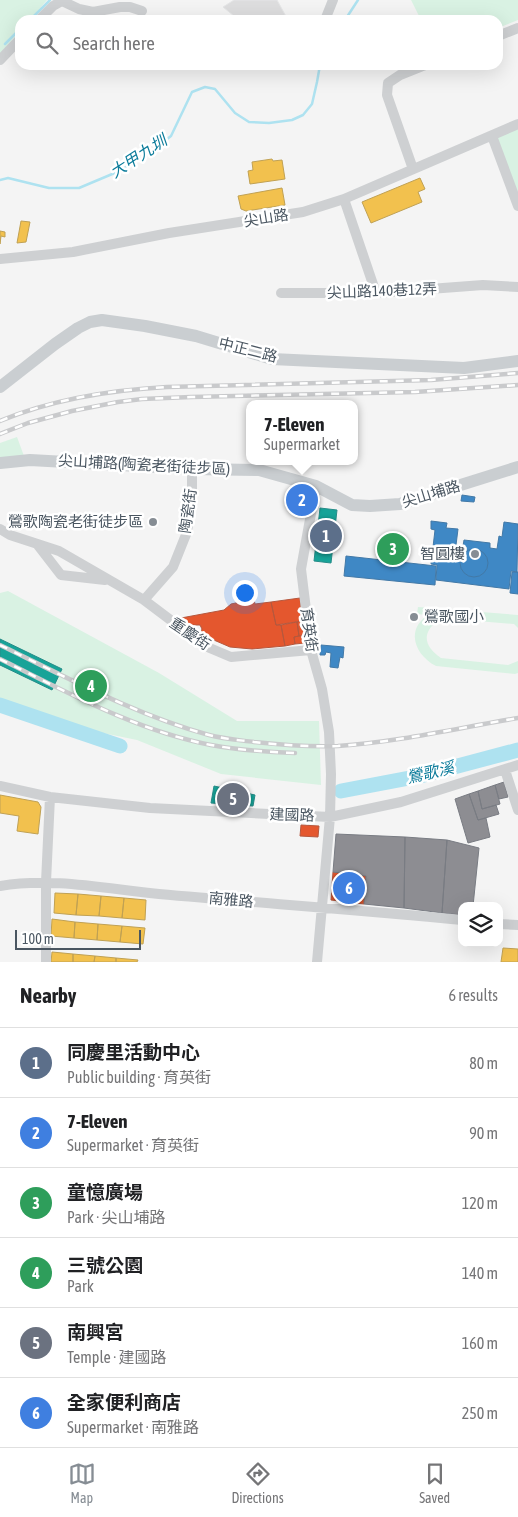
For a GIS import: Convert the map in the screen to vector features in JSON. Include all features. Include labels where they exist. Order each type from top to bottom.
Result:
[{"type":"main road","name":"中正二路","points":[[0,387],[78,328],[90,322],[102,320],[196,336],[272,359],[464,368],[518,361]]},
{"type":"main road","name":"尖山埔路(陶瓷老街徒步區)","points":[[0,463],[30,460],[192,469],[259,470],[316,486]]},
{"type":"main road","name":"尖山埔路","points":[[316,486],[352,505],[400,504],[518,466]]},
{"type":"street","points":[[327,15],[333,0]]},
{"type":"street","points":[[44,15],[53,6],[62,1],[79,9],[92,12],[125,7],[142,11]]},
{"type":"street","points":[[503,34],[518,28]]},
{"type":"street","points":[[0,60],[15,44]]},
{"type":"street","points":[[412,70],[388,83],[387,95],[413,168]]},
{"type":"street","name":"尖山路","points":[[0,258],[73,252],[303,212],[344,199],[518,124]]},
{"type":"street","points":[[492,136],[518,206]]},
{"type":"street","points":[[344,199],[376,293]]},
{"type":"street","name":"尖山路140巷12弄","points":[[281,293],[376,293],[483,286],[518,287]]},
{"type":"street","name":"陶瓷街","points":[[144,600],[173,567],[187,532],[192,497],[192,469]]},
{"type":"street","name":"育英街","points":[[316,486],[301,569],[310,650],[322,689],[329,732],[331,774],[330,817]]},
{"type":"street","name":"重慶街","points":[[0,529],[10,535],[60,551],[144,600],[205,646],[231,657],[310,650]]},
{"type":"street","name":"重慶街","points":[[36,544],[61,575],[109,580]]},
{"type":"street","name":"建國路","points":[[0,786],[50,797],[150,808],[330,817],[401,802],[518,765]]},
{"type":"street","points":[[505,770],[518,810]]},
{"type":"street","points":[[46,962],[46,882],[50,797]]},
{"type":"street","points":[[316,962],[330,817]]},
{"type":"street","name":"南雅路","points":[[0,886],[46,882],[458,920]]},
{"type":"street","points":[[503,924],[518,926]]},
{"type":"green space","points":[[0,0],[47,0],[34,15],[15,15],[15,37],[0,54]]},
{"type":"green space","points":[[411,0],[518,0],[518,20],[503,26],[503,15],[418,15]]},
{"type":"green space","points":[[518,128],[518,193],[496,138]]},
{"type":"green space","points":[[17,437],[24,456],[0,459],[0,443]]},
{"type":"green space","points":[[8,591],[159,673],[237,721],[319,721],[321,785],[221,774],[137,740],[93,731],[0,700],[0,593]]},
{"type":"green space","points":[[418,607],[518,615],[518,628],[514,624],[441,618],[430,628],[427,638],[430,648],[441,658],[508,665],[518,661],[518,673],[436,666],[423,656],[418,649],[415,635],[417,628],[428,615],[417,614]]},
{"type":"building: Homes","points":[[272,159],[273,161],[282,160],[285,179],[250,184],[248,171],[253,170],[252,162]]},
{"type":"building: Homes","points":[[420,178],[425,189],[418,192],[422,202],[371,223],[362,202]]},
{"type":"building: Homes","points":[[282,188],[285,205],[246,211],[241,209],[238,196]]},
{"type":"building: Homes","points":[[21,221],[30,222],[26,242],[17,243]]},
{"type":"building: Homes","points":[[0,231],[5,232],[5,237],[1,236],[0,244]]},
{"type":"building: Homes","points":[[0,795],[38,802],[41,807],[38,834],[17,831],[19,816],[0,813]]},
{"type":"building: Homes","points":[[55,893],[78,894],[76,915],[54,913]]},
{"type":"building: Homes","points":[[78,894],[101,896],[99,916],[76,915]]},
{"type":"building: Homes","points":[[101,896],[124,898],[122,918],[99,916]]},
{"type":"building: Homes","points":[[124,898],[146,900],[145,920],[122,918]]},
{"type":"building: Homes","points":[[52,919],[75,922],[74,938],[51,936]]},
{"type":"building: Homes","points":[[75,922],[98,924],[97,940],[74,938]]},
{"type":"building: Homes","points":[[98,924],[122,926],[120,942],[97,940]]},
{"type":"building: Homes","points":[[122,926],[145,928],[143,944],[120,942]]},
{"type":"building: Homes","points":[[503,948],[518,949],[518,962],[501,962]]},
{"type":"building: Homes","points":[[52,952],[73,954],[73,962],[51,962]]},
{"type":"building: Homes","points":[[73,954],[95,956],[94,962],[73,962]]},
{"type":"building: Homes","points":[[95,956],[116,958],[116,962],[94,962]]},
{"type":"building: Homes","points":[[116,958],[138,960],[137,962],[116,962]]},
{"type":"building: Shops","points":[[297,486],[312,494],[304,510],[293,504],[297,496],[294,494]]},
{"type":"building: Shops","points":[[300,598],[302,621],[276,625],[271,602]]},
{"type":"building: Shops","points":[[254,599],[255,604],[271,602],[276,625],[281,625],[285,646],[252,649],[230,647],[200,634],[202,629],[200,625],[184,625],[181,618],[224,610],[231,604]]},
{"type":"building: Shops","points":[[302,621],[304,635],[299,636],[297,622]]},
{"type":"building: Shops","points":[[297,622],[299,636],[294,637],[295,644],[285,646],[281,625]]},
{"type":"building: Shops","points":[[304,635],[305,643],[295,644],[294,637]]},
{"type":"building: Shops","points":[[301,825],[319,826],[318,837],[300,836]]},
{"type":"building: Shops","points":[[333,872],[366,876],[364,904],[331,900]]},
{"type":"building: Schools","points":[[462,495],[475,497],[474,502],[461,501]]},
{"type":"building: Schools","name":"智圓樓","points":[[431,521],[447,523],[446,528],[458,529],[456,545],[463,546],[464,540],[490,543],[490,548],[497,549],[499,536],[502,537],[504,522],[518,524],[517,572],[511,571],[509,589],[436,580],[437,565],[431,564],[435,530],[431,529]]},
{"type":"building: Schools","points":[[474,549],[484,553],[488,563],[484,573],[474,577],[464,573],[460,563],[464,553]]},
{"type":"building: Schools","points":[[346,556],[436,566],[435,585],[344,576]]},
{"type":"building: Schools","points":[[512,572],[518,572],[518,594],[510,593]]},
{"type":"building: Schools","points":[[321,645],[344,647],[343,658],[340,657],[338,668],[330,667],[331,653],[326,652],[325,655],[320,655]]},
{"type":"building: Public","points":[[320,508],[337,510],[331,563],[314,561]]},
{"type":"building: Public","points":[[0,639],[62,669],[52,690],[0,665]]},
{"type":"building: Public","points":[[214,786],[255,795],[253,806],[211,803]]},
{"type":"building: Industry","points":[[504,782],[508,797],[499,799],[495,785]]},
{"type":"building: Industry","points":[[495,785],[500,804],[482,809],[478,791]]},
{"type":"building: Industry","points":[[478,791],[482,809],[496,805],[499,814],[478,820],[469,794]]},
{"type":"building: Industry","points":[[469,794],[478,820],[486,818],[490,837],[468,843],[455,799]]},
{"type":"building: Industry","points":[[336,834],[405,837],[404,908],[364,904],[366,876],[333,872]]},
{"type":"building: Industry","points":[[405,837],[447,840],[442,913],[404,908]]},
{"type":"building: Industry","points":[[447,840],[479,848],[473,902],[458,902],[458,915],[442,913]]},
{"type":"building: Other","points":[[234,0],[277,0],[285,15],[233,15],[223,7]]},
{"type":"waterway","points":[[35,15],[50,0]]},
{"type":"waterway","name":"大甲九圳","points":[[348,15],[358,0]]},
{"type":"waterway","points":[[5,44],[15,34]]},
{"type":"waterway","name":"大甲九圳","points":[[0,180],[8,178],[49,188],[79,188],[117,172],[144,157],[171,136],[192,92],[205,87],[215,89],[235,113],[249,122],[269,123],[292,120],[303,115],[312,104],[319,70]]},
{"type":"waterway","name":"鶯歌溪","points":[[0,705],[120,746]]},
{"type":"waterway","name":"鶯歌溪","points":[[341,791],[420,776],[518,750]]},
{"type":"railway","points":[[0,421],[61,401],[146,388],[431,380],[518,373]]},
{"type":"railway","points":[[0,434],[28,423],[72,411],[142,399],[415,392],[518,385]]},
{"type":"railway","points":[[0,645],[77,683],[155,717],[209,735],[232,739],[286,745],[338,746],[406,738],[518,718]]},
{"type":"railway","points":[[0,659],[103,709],[183,739],[221,747],[295,753]]},
{"type":"place","name":"7-Eleven","points":[[302,500]]},
{"type":"place","name":"鶯歌陶瓷老街徒步區","points":[[153,522]]},
{"type":"place","name":"同慶里活動中心","points":[[326,536]]},
{"type":"place","name":"童憶廣場","points":[[393,549]]},
{"type":"place","name":"智圓樓","points":[[475,554]]},
{"type":"place","name":"鶯歌國小","points":[[414,617]]},
{"type":"place","name":"三號公園","points":[[91,686]]},
{"type":"place","name":"南興宮","points":[[233,799]]},
{"type":"place","name":"全家便利商店","points":[[349,888]]}]
